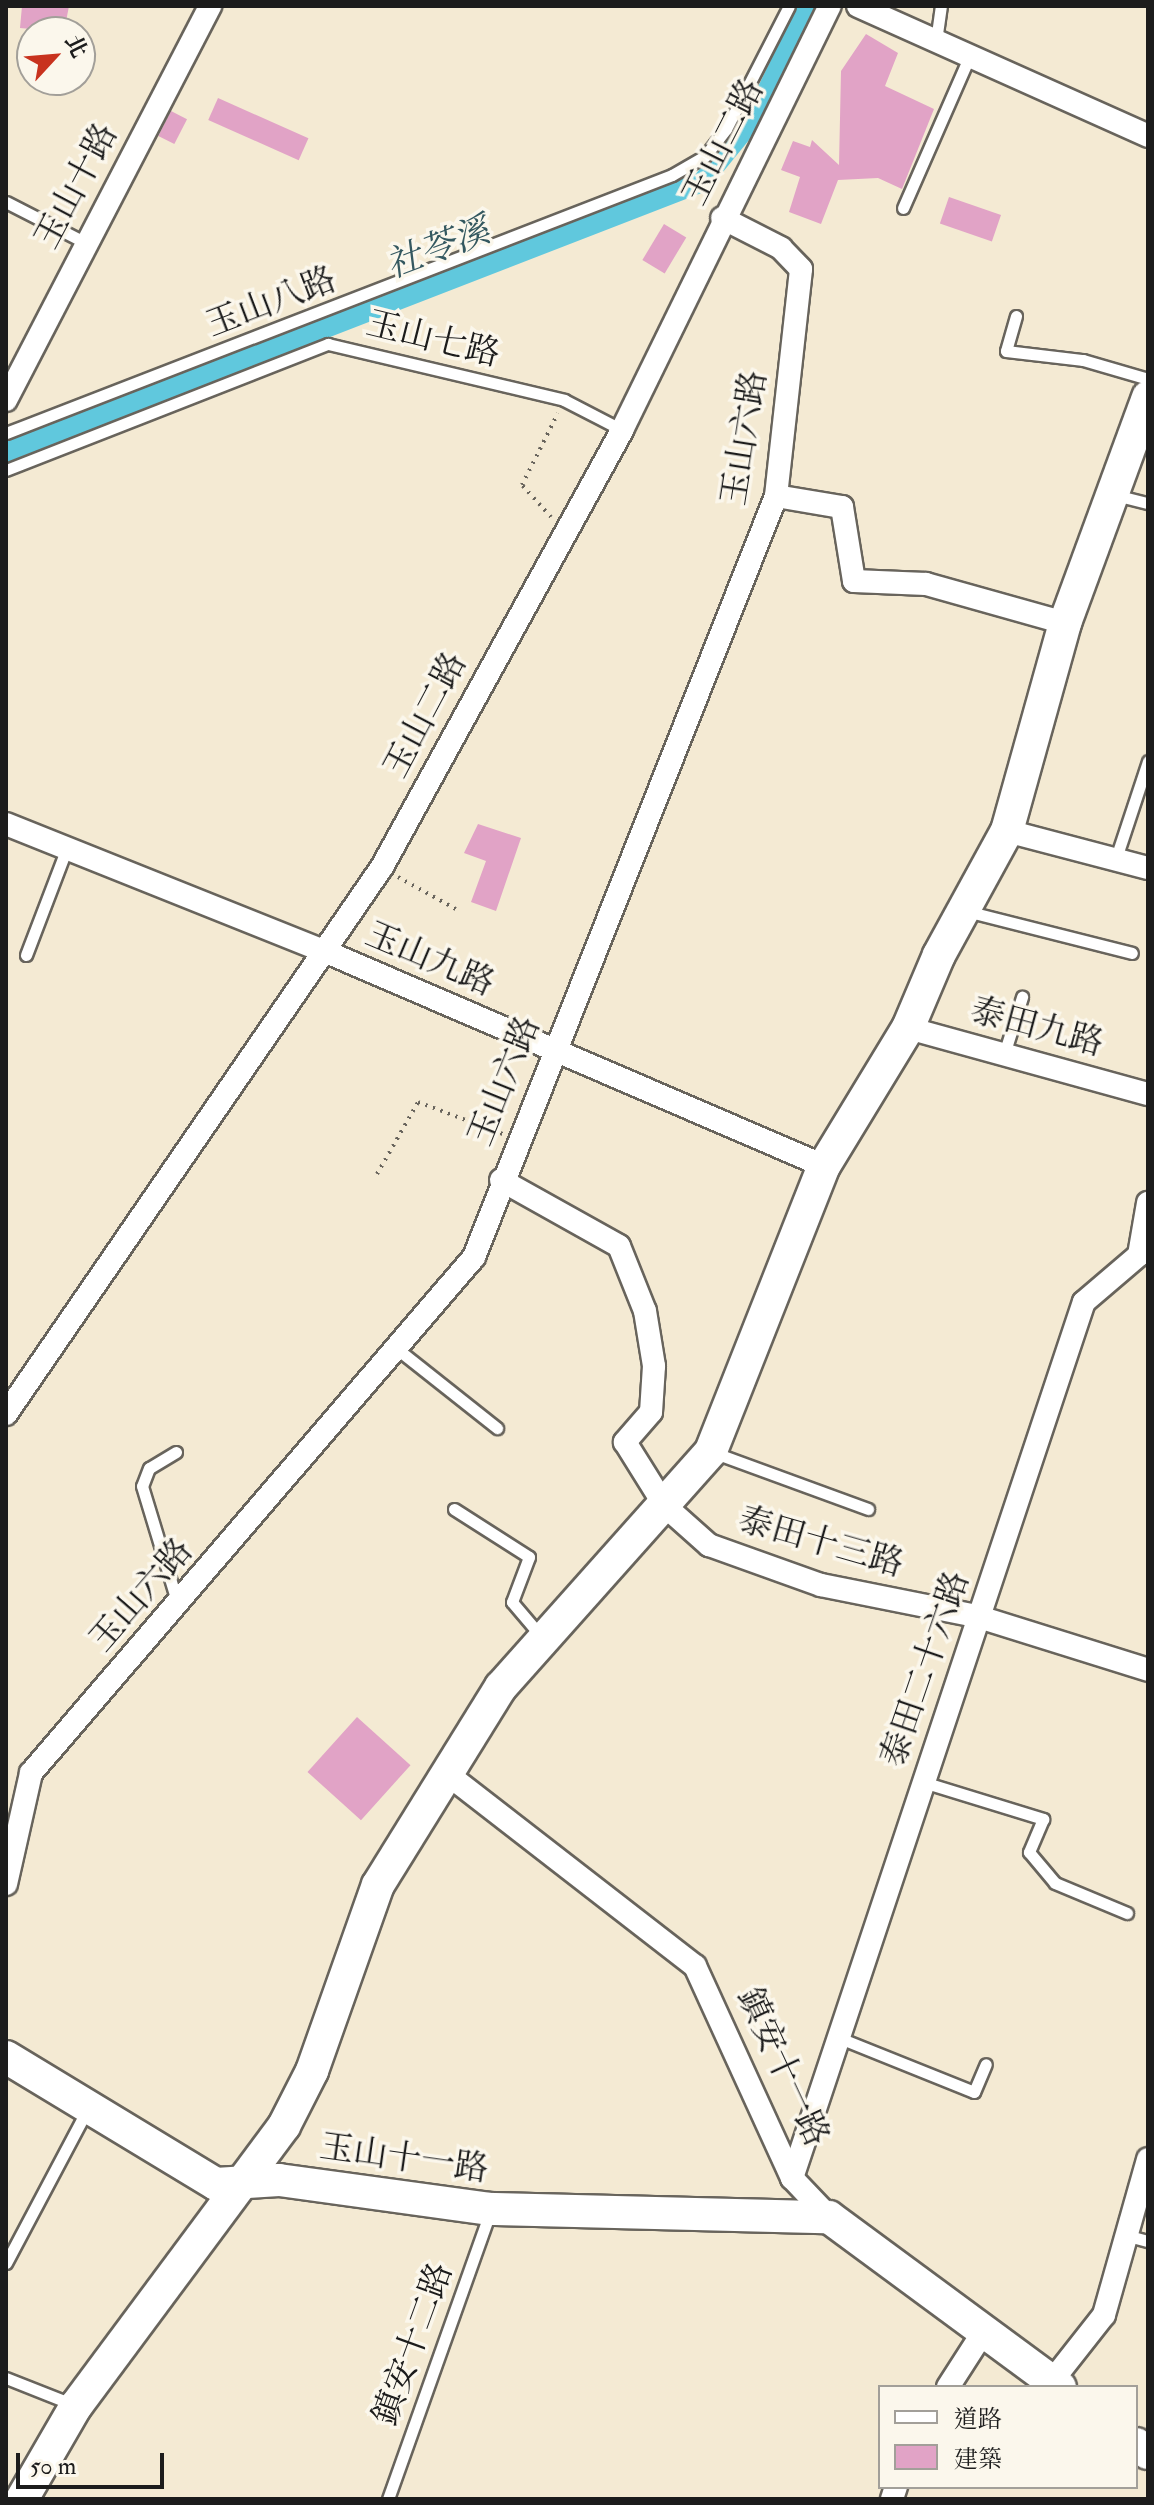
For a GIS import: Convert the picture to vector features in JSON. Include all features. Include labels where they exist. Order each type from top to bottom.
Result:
[{"type":"street","name":"玉山十路","points":[[6,400],[84,242],[210,6]]},
{"type":"street","name":"玉山二路","points":[[6,1414],[329,953],[382,867],[563,530],[622,430],[722,218],[830,6]]},
{"type":"street","points":[[858,6],[1148,136]]},
{"type":"street","name":"玉山六路","points":[[6,1884],[31,1773],[179,1605],[474,1257],[501,1180],[776,496],[801,269],[781,248],[722,218]]},
{"type":"street","points":[[22,2499],[76,2406],[243,2187],[312,2071],[378,1885],[446,1773],[540,1635],[665,1506],[711,1451],[824,1166],[908,1028],[962,910],[1007,831],[1065,623],[1148,397]]},
{"type":"street","points":[[776,496],[842,507],[854,581],[926,584],[1065,623]]},
{"type":"street","name":"玉山九路","points":[[6,824],[329,953],[824,1166]]},
{"type":"street","points":[[1007,831],[1148,868]]},
{"type":"street","name":"泰田九路","points":[[908,1028],[1005,1051],[1148,1094]]},
{"type":"street","name":"泰田十三路","points":[[501,1180],[619,1246],[645,1311],[654,1366],[651,1412],[625,1442],[665,1506],[709,1545],[821,1585],[976,1616],[1148,1670]]},
{"type":"street","name":"泰田二十六路","points":[[792,2178],[842,2039],[976,1616],[1021,1504],[1084,1302],[1139,1255],[1148,1203]]},
{"type":"street","name":"鎮安十一路","points":[[446,1773],[695,1966],[792,2178],[829,2217],[982,2334],[1056,2384]]},
{"type":"street","name":"玉山十一路","points":[[6,2057],[216,2184],[243,2187],[279,2180],[491,2209],[829,2217]]},
{"type":"street","points":[[1056,2384],[1104,2315],[1123,2235],[1148,2159]]},
{"type":"street","points":[[949,2385],[982,2334]]},
{"type":"lane","name":"玉山八路","points":[[6,433],[672,175],[705,156],[726,129],[789,6]]},
{"type":"lane","points":[[936,42],[941,6]]},
{"type":"lane","points":[[903,208],[969,58]]},
{"type":"lane","points":[[6,202],[84,242]]},
{"type":"lane","points":[[1016,316],[1006,351],[1083,360],[1148,379]]},
{"type":"lane","name":"玉山七路","points":[[6,470],[328,344],[564,400],[622,430]]},
{"type":"lane","points":[[1114,495],[1148,503]]},
{"type":"lane","points":[[1116,858],[1148,761]]},
{"type":"lane","points":[[26,955],[66,850]]},
{"type":"lane","points":[[962,910],[1132,953]]},
{"type":"lane","points":[[1005,1051],[1022,997]]},
{"type":"lane","points":[[396,1348],[497,1428]]},
{"type":"lane","points":[[711,1451],[868,1509]]},
{"type":"lane","points":[[176,1452],[149,1468],[142,1486],[179,1605]]},
{"type":"lane","points":[[454,1509],[529,1557],[512,1602],[540,1635]]},
{"type":"lane","points":[[922,1782],[1043,1819],[1029,1852],[1055,1883],[1127,1913]]},
{"type":"lane","points":[[842,2039],[974,2092],[986,2064]]},
{"type":"lane","points":[[6,2263],[89,2107]]},
{"type":"lane","name":"鎮安十二路","points":[[388,2499],[491,2209]]},
{"type":"lane","points":[[1123,2235],[1148,2241]]},
{"type":"lane","points":[[6,2378],[76,2406]]},
{"type":"path","points":[[563,530],[522,485],[564,400]]},
{"type":"path","points":[[382,867],[456,909]]},
{"type":"path","points":[[377,1174],[418,1102],[519,1140]]},
{"type":"building","points":[[22,6],[69,6],[67,16],[21,16]]},
{"type":"building","points":[[866,34],[898,53],[885,86],[934,109],[902,189],[878,178],[838,180],[821,224],[789,212],[800,177],[781,170],[793,141],[810,147],[812,140],[839,165],[841,71]]},
{"type":"building","points":[[218,98],[308,138],[299,160],[208,120]]},
{"type":"building","points":[[171,111],[187,119],[174,144],[158,136]]},
{"type":"building","points":[[949,197],[1001,215],[992,241],[940,223]]},
{"type":"building","points":[[664,224],[686,237],[665,273],[642,260]]},
{"type":"building","points":[[478,824],[521,838],[496,911],[471,902],[486,861],[464,853]]},
{"type":"building","points":[[357,1717],[411,1765],[361,1820],[307,1772]]},
{"type":"waterway","name":"社苓溪","points":[[6,452],[702,182],[754,118],[808,6]]}]
